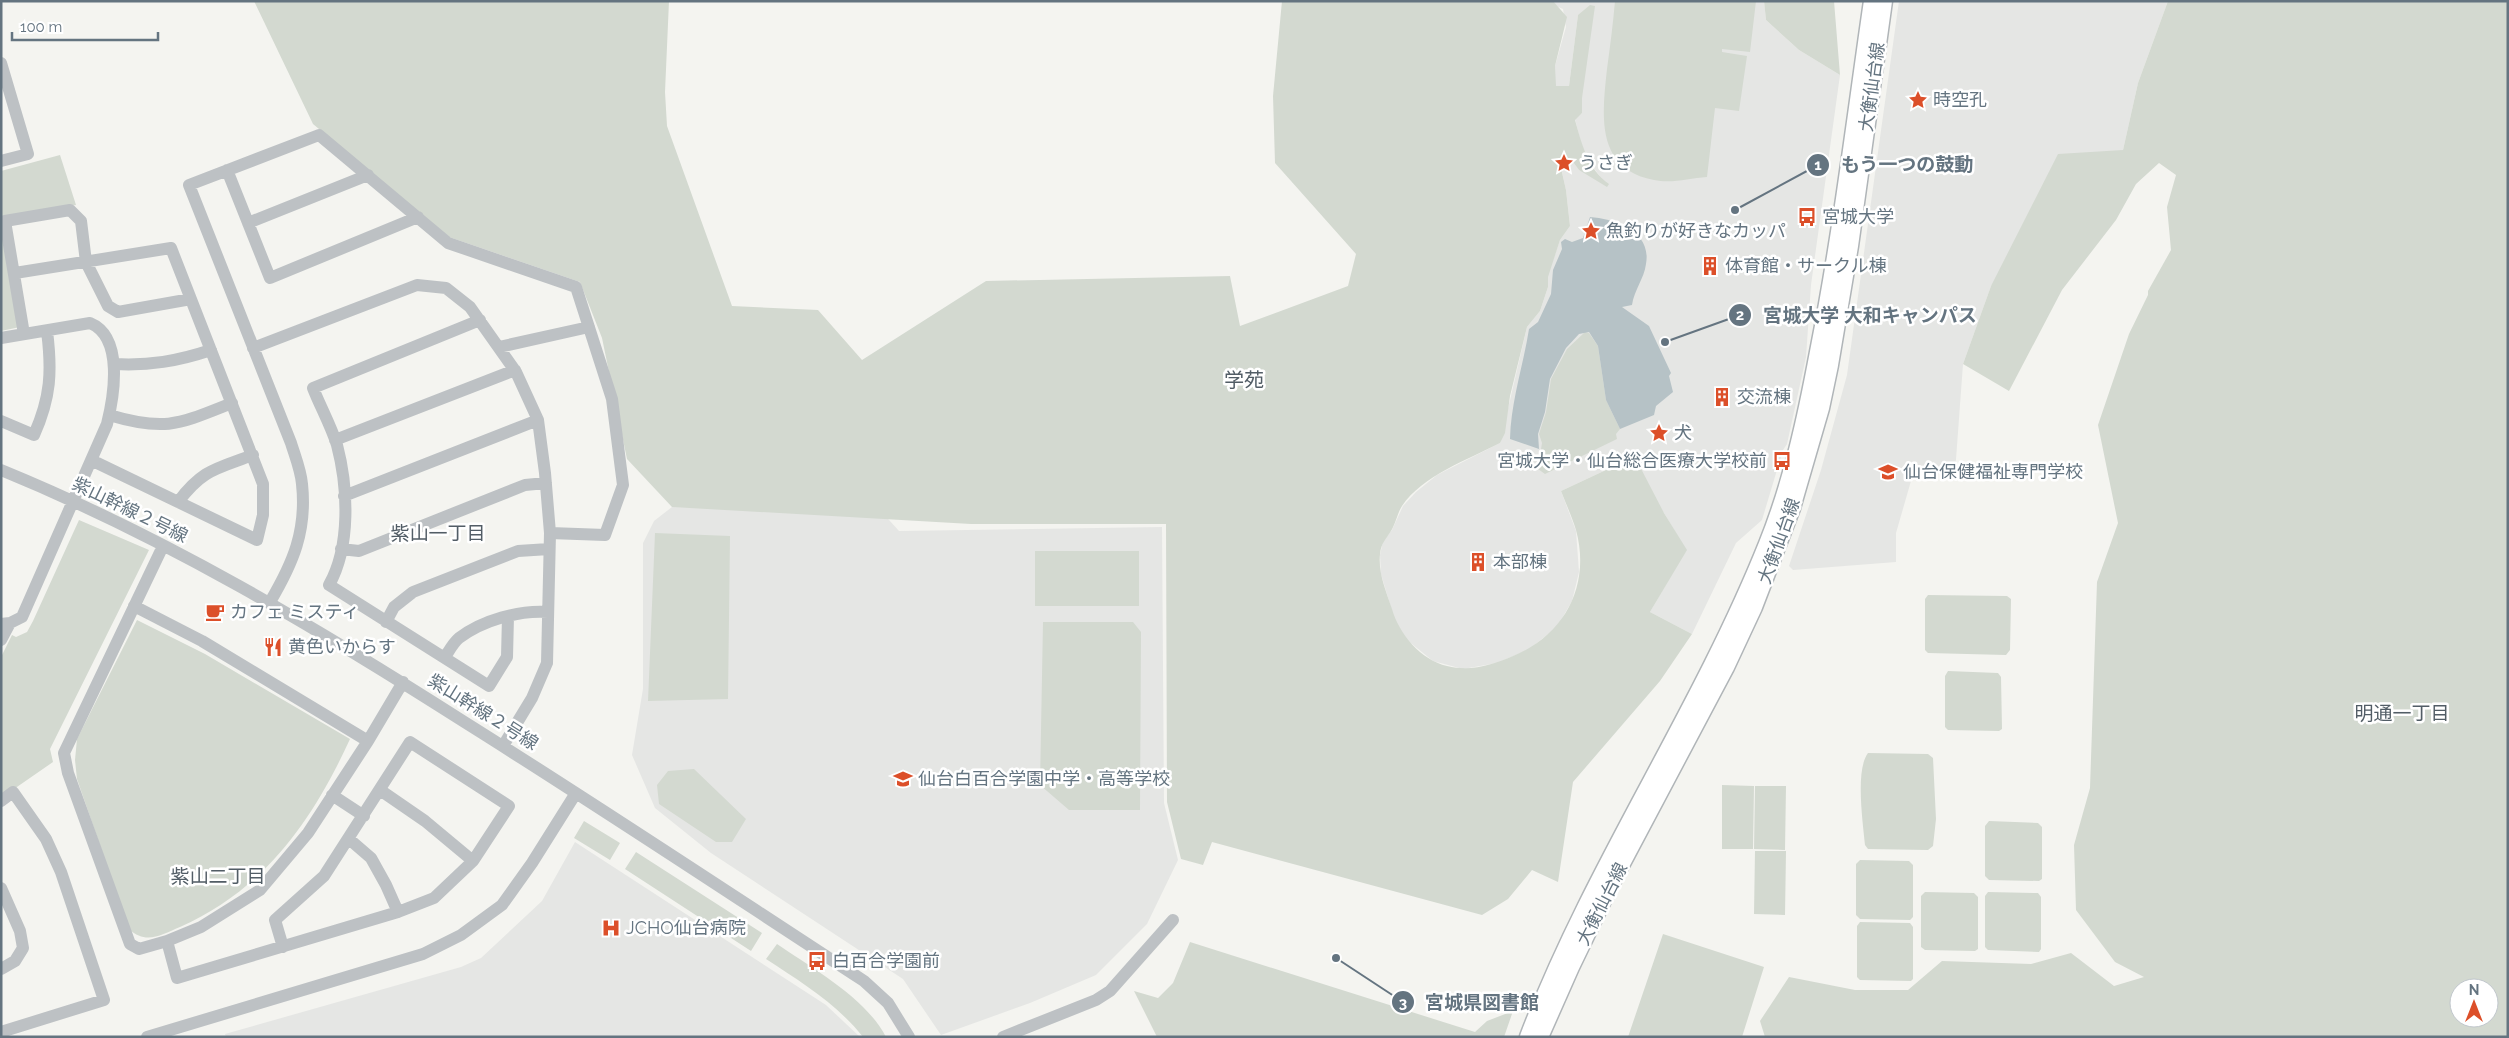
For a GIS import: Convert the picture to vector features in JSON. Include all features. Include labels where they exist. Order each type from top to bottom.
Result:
[{"type":"main road","name":"大衡仙台線","points":[[1528,1037],[1720,652],[1767,544],[1780,506],[1806,416],[1832,278],[1872,1]]},
{"type":"main road","name":"大衡仙台線","points":[[1540,1037],[1590,911],[1726,667],[1754,607],[1792,508],[1819,416],[1830,365],[1850,246],[1884,1]]},
{"type":"street","points":[[1,63],[28,154],[1,161]]},
{"type":"street","points":[[270,602],[290,566],[302,533],[302,484],[291,443],[189,185],[319,135],[448,243],[576,287],[612,399],[623,485],[604,535],[550,533]]},
{"type":"street","points":[[227,170],[270,278],[418,217]]},
{"type":"street","points":[[248,223],[368,175]]},
{"type":"street","points":[[24,334],[5,221],[70,210],[81,221],[86,262],[108,306],[118,312],[191,299]]},
{"type":"street","points":[[15,273],[171,248],[263,484],[263,516],[257,540],[92,460]]},
{"type":"street","points":[[253,348],[417,284],[446,288],[470,307],[515,370],[538,420],[546,483],[550,533],[547,662],[532,698],[503,746]]},
{"type":"street","points":[[480,320],[313,388],[335,440],[344,496],[345,534],[329,585],[489,686],[507,657],[508,616]]},
{"type":"street","points":[[1,338],[90,323],[98,327],[106,335],[114,364],[109,415],[92,460],[22,617],[6,624],[1,640]]},
{"type":"street","points":[[499,347],[589,327]]},
{"type":"street","points":[[1,421],[34,434],[45,410],[50,380],[47,330]]},
{"type":"street","points":[[114,364],[143,366],[179,361],[212,350]]},
{"type":"street","points":[[335,440],[515,370]]},
{"type":"street","points":[[109,415],[142,424],[163,425],[185,422],[232,403]]},
{"type":"street","points":[[344,496],[538,420]]},
{"type":"street","points":[[178,502],[193,482],[204,473],[253,455]]},
{"type":"street","name":"紫山幹線２号線","points":[[1,470],[73,502],[163,546],[270,602],[403,682],[864,981],[888,1003],[909,1037]]},
{"type":"street","points":[[341,549],[359,552],[525,485],[546,483]]},
{"type":"street","points":[[163,546],[64,753],[68,773],[130,944],[139,948],[167,941],[201,927],[260,890],[308,833],[368,741],[403,682]]},
{"type":"street","points":[[386,622],[394,607],[413,592],[518,552],[549,549]]},
{"type":"street","points":[[134,606],[202,641],[368,741]]},
{"type":"street","points":[[445,657],[457,640],[471,631],[508,616],[530,610],[548,612]]},
{"type":"street","points":[[167,941],[177,978],[283,947],[398,912],[434,898],[473,861],[509,806],[410,742],[324,876],[275,920],[283,947]]},
{"type":"street","points":[[380,790],[426,821],[473,861]]},
{"type":"street","points":[[1,801],[13,792],[46,839],[81,929],[104,1000],[1,1032]]},
{"type":"street","points":[[147,1037],[423,954],[461,935],[502,905],[532,863],[576,793]]},
{"type":"street","points":[[332,795],[364,816]]},
{"type":"street","points":[[349,839],[371,858],[398,912]]},
{"type":"street","points":[[1,969],[15,960],[23,948],[20,931],[3,896]]},
{"type":"street","points":[[1004,1037],[1096,1000],[1110,991],[1173,920]]},
{"type":"shaded area","points":[[254,1],[669,1],[665,92],[667,126],[732,306],[818,310],[862,360],[986,281],[1230,276],[1240,326],[1348,286],[1356,254],[1275,163],[1273,96],[1282,1],[1553,1],[1567,17],[1555,66],[1556,86],[1569,86],[1578,15],[1590,5],[1595,6],[1582,98],[1582,113],[1575,120],[1590,163],[1595,171],[1609,184],[1607,187],[1579,170],[1570,158],[1559,159],[1566,190],[1570,226],[1560,240],[1548,277],[1548,287],[1540,311],[1527,327],[1510,396],[1505,433],[1500,443],[1447,469],[1411,495],[1402,506],[1393,528],[1383,544],[1380,561],[1381,575],[1395,618],[1412,645],[1437,663],[1456,668],[1473,668],[1497,662],[1531,647],[1547,635],[1570,606],[1580,570],[1580,550],[1576,530],[1561,491],[1623,462],[1637,461],[1664,513],[1687,550],[1650,612],[1692,634],[1660,681],[1573,782],[1558,882],[1532,870],[1508,899],[1482,915],[1212,842],[1203,865],[1181,859],[1167,802],[1166,524],[971,524],[672,507],[627,459],[602,338],[580,282],[449,237],[313,124]]},
{"type":"shaded area","points":[[1553,1],[1764,1],[1766,20],[1799,50],[1840,75],[1811,285],[1806,357],[1787,444],[1783,450],[1762,520],[1736,543],[1692,634],[1650,612],[1686,550],[1664,513],[1623,462],[1561,491],[1576,531],[1579,572],[1572,601],[1557,627],[1528,650],[1497,663],[1463,669],[1433,661],[1407,640],[1395,621],[1381,574],[1380,555],[1383,541],[1392,530],[1403,506],[1416,492],[1437,475],[1500,443],[1527,327],[1540,311],[1548,287],[1547,277],[1560,240],[1570,226],[1566,190],[1559,158],[1570,158],[1579,170],[1602,179],[1584,155],[1575,119],[1582,113],[1578,15],[1569,86],[1555,86],[1555,66],[1566,27],[1563,9],[1556,6]]},
{"type":"shaded area","points":[[1615,1],[1756,1],[1750,52],[1722,49],[1722,52],[1747,56],[1739,111],[1715,108],[1707,177],[1674,181],[1654,180],[1635,174],[1621,164],[1612,152],[1606,138],[1604,104]]},
{"type":"shaded area","points":[[1764,1],[1834,1],[1840,75],[1799,50],[1766,20]]},
{"type":"shaded area","points":[[1899,1],[2168,1],[2138,83],[2123,150],[1991,286],[1963,364],[1955,473],[1913,474],[1896,533],[1896,562],[1793,570],[1789,566],[1821,470],[1847,375]]},
{"type":"shaded area","points":[[2168,1],[2508,1],[2508,1037],[1765,1037],[1760,1021],[1789,977],[1855,990],[1908,990],[1942,961],[2031,964],[2071,953],[2114,986],[2144,977],[2115,962],[2076,910],[2074,845],[2090,788],[2097,582],[2118,523],[2098,425],[2129,334],[2148,295],[2148,291],[2171,250],[2167,207],[2176,175],[2159,163],[2136,184],[2116,220],[2062,290],[2009,391],[1963,364],[1991,286],[2058,154],[2123,150],[2138,83]]},
{"type":"shaded area","points":[[60,155],[76,205],[8,217],[20,327],[1,331],[1,171]]},
{"type":"shaded area","points":[[1590,217],[1620,224],[1638,235],[1643,243],[1646,253],[1646,264],[1643,275],[1632,305],[1622,307],[1649,326],[1671,373],[1669,376],[1673,392],[1656,406],[1654,415],[1620,429],[1606,400],[1598,346],[1589,332],[1579,334],[1566,348],[1550,379],[1545,412],[1538,434],[1539,449],[1510,439],[1515,398],[1529,329],[1538,322],[1551,294],[1553,270],[1562,249],[1561,242],[1565,239],[1572,242],[1583,238]]},
{"type":"shaded area","points":[[1585,332],[1589,333],[1598,346],[1606,400],[1620,429],[1616,434],[1617,439],[1545,474],[1538,469],[1542,443],[1539,434],[1546,412],[1551,379],[1567,349]]},
{"type":"shaded area","name":"仙台白百合学園中学・高等学校","points":[[672,507],[880,510],[899,531],[1162,527],[1164,803],[1178,860],[1147,924],[1096,975],[1030,1003],[941,1035],[903,979],[711,853],[655,808],[632,755],[643,689],[643,543],[654,521]]},
{"type":"shaded area","points":[[79,520],[149,550],[50,749],[53,762],[1,798],[1,657],[12,635],[16,637],[27,632]]},
{"type":"shaded area","points":[[655,533],[730,536],[728,699],[648,701]]},
{"type":"shaded area","points":[[1035,551],[1139,551],[1139,606],[1035,606]]},
{"type":"shaded area","points":[[1928,595],[2007,596],[2011,599],[2010,650],[2006,655],[1928,653],[1925,650],[1925,599]]},
{"type":"shaded area","points":[[137,620],[205,654],[350,739],[320,797],[283,850],[261,873],[210,912],[166,933],[148,938],[141,937],[129,929],[77,779],[75,760],[77,739]]},
{"type":"shaded area","points":[[1043,622],[1133,622],[1141,632],[1140,810],[1069,810],[1040,785]]},
{"type":"shaded area","points":[[1948,671],[1998,673],[2001,677],[2002,729],[1999,731],[1948,730],[1945,727],[1945,676]]},
{"type":"shaded area","points":[[1868,753],[1928,754],[1933,758],[1936,819],[1933,846],[1928,850],[1868,849],[1865,845],[1861,784],[1864,761]]},
{"type":"shaded area","points":[[694,769],[746,819],[732,842],[716,842],[659,804],[657,785],[668,771]]},
{"type":"shaded area","points":[[1722,785],[1754,786],[1753,849],[1722,849]]},
{"type":"shaded area","points":[[1755,786],[1786,786],[1785,850],[1754,849]]},
{"type":"shaded area","points":[[584,821],[620,843],[610,860],[574,838]]},
{"type":"shaded area","points":[[1989,821],[2038,823],[2042,827],[2042,879],[2039,881],[1989,880],[1985,876],[1985,826]]},
{"type":"shaded area","name":"JCHO仙台病院","points":[[575,842],[826,1005],[860,1037],[226,1037],[225,1034],[461,967],[481,958],[542,901]]},
{"type":"shaded area","points":[[1755,851],[1786,851],[1785,915],[1754,914]]},
{"type":"shaded area","points":[[636,852],[762,933],[751,951],[625,869]]},
{"type":"shaded area","points":[[1860,860],[1909,861],[1913,865],[1913,917],[1910,920],[1860,919],[1856,915],[1856,864]]},
{"type":"shaded area","points":[[1925,892],[1974,893],[1978,897],[1978,949],[1975,951],[1925,950],[1921,947],[1921,896]]},
{"type":"shaded area","points":[[1988,892],[2038,893],[2041,897],[2041,949],[2039,952],[1988,950],[1985,947],[1985,896]]},
{"type":"shaded area","points":[[1860,922],[1910,923],[1913,927],[1913,979],[1911,981],[1860,980],[1857,977],[1857,926]]},
{"type":"shaded area","points":[[1663,934],[1764,967],[1742,1037],[1628,1037]]},
{"type":"shaded area","points":[[1190,942],[1475,1032],[1487,1021],[1513,1011],[1504,1037],[1157,1037],[1134,991],[1158,998],[1173,983]]},
{"type":"shaded area","points":[[777,944],[852,997],[877,1023],[886,1037],[863,1037],[830,1004],[766,959]]},
{"type":"place","name":"時空孔","points":[[1918,100]]},
{"type":"place","name":"うさぎ","points":[[1564,163]]},
{"type":"place","name":"もう一つの鼓動","points":[[1735,210]]},
{"type":"place","name":"宮城大学","points":[[1807,217]]},
{"type":"place","name":"魚釣りが好きなカッパ","points":[[1591,231]]},
{"type":"place","name":"体育館・サークル棟","points":[[1710,266]]},
{"type":"place","name":"宮城大学 大和キャンパス","points":[[1665,342]]},
{"type":"place","name":"交流棟","points":[[1722,397]]},
{"type":"place","name":"犬","points":[[1659,433]]},
{"type":"place","name":"宮城大学・仙台総合医療大学校前","points":[[1782,461]]},
{"type":"place","name":"仙台保健福祉専門学校","points":[[1888,472]]},
{"type":"place","name":"本部棟","points":[[1478,562]]},
{"type":"place","name":"カフェ ミスティ","points":[[215,612]]},
{"type":"place","name":"黄色いからす","points":[[273,647]]},
{"type":"place","name":"仙台白百合学園中学・高等学校","points":[[903,779]]},
{"type":"place","name":"JCHO仙台病院","points":[[611,928]]},
{"type":"place","name":"宮城県図書館","points":[[1336,958]]},
{"type":"place","name":"白百合学園前","points":[[817,961]]},
{"type":"district","name":"学苑","points":[[1244,380]]},
{"type":"district","name":"紫山一丁目","points":[[438,533]]},
{"type":"district","name":"明通一丁目","points":[[2402,713]]},
{"type":"district","name":"紫山二丁目","points":[[218,876]]}]
